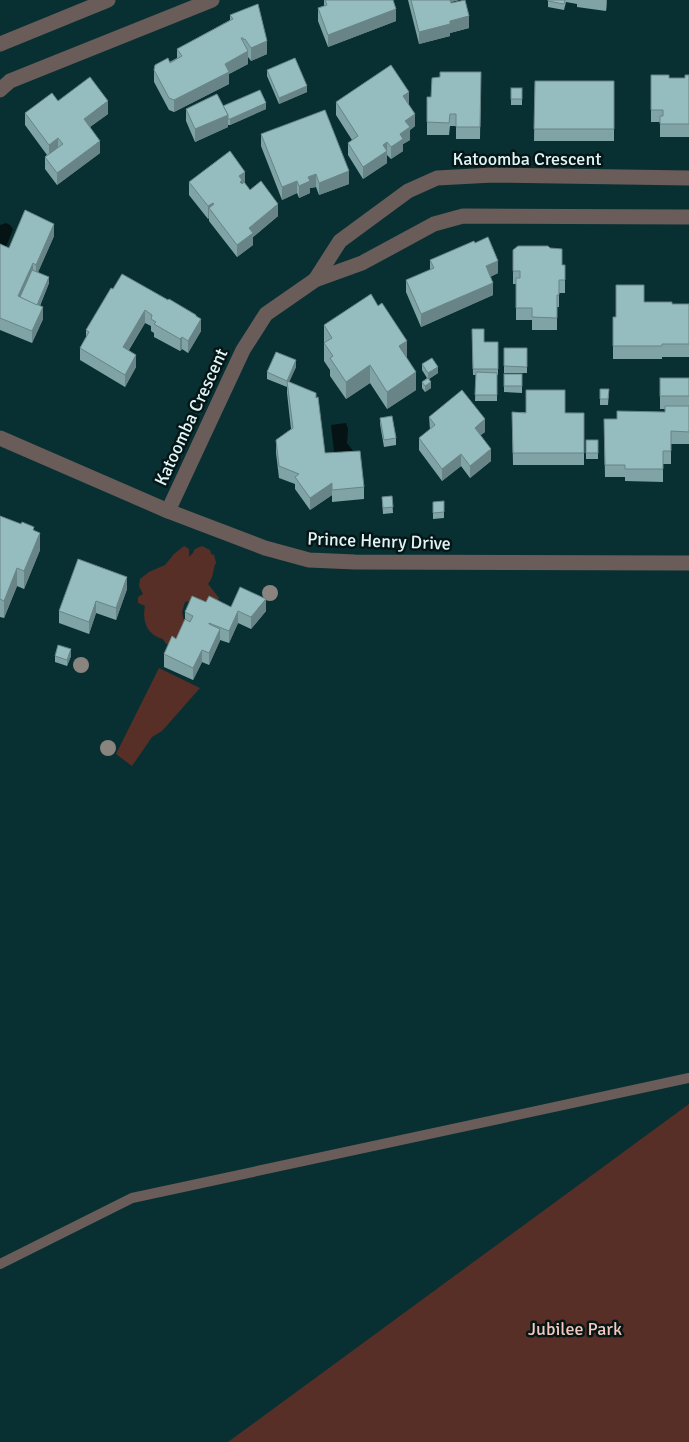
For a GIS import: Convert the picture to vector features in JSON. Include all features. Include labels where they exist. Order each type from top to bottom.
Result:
[{"type":"street","points":[[0,44],[108,0]]},
{"type":"street","points":[[0,90],[10,81],[212,0]]},
{"type":"street","name":"Katoomba Crescent","points":[[315,280],[340,241],[408,191],[437,178],[493,175],[689,178]]},
{"type":"street","name":"Katoomba Crescent","points":[[168,510],[243,350],[266,314],[315,280],[362,263],[434,224],[463,216],[689,217]]},
{"type":"street","name":"Prince Henry Drive","points":[[0,438],[168,510],[265,548],[309,560],[355,562],[689,563]]},
{"type":"lane","points":[[0,1264],[132,1198],[689,1078]]},
{"type":"green space","points":[[184,546],[189,549],[189,557],[195,549],[202,546],[210,550],[211,554],[214,555],[216,563],[212,578],[208,584],[219,598],[216,603],[210,606],[197,599],[185,602],[182,612],[185,626],[176,645],[166,644],[163,639],[149,631],[145,622],[145,606],[138,603],[138,597],[143,594],[139,586],[140,579],[149,572],[165,565]]},
{"type":"green space","points":[[159,668],[200,688],[162,731],[152,737],[132,766],[116,754]]},
{"type":"green space","name":"Jubilee Park","points":[[689,1104],[689,1442],[228,1442]]},
{"type":"shaded area","points":[[6,223],[13,229],[4,252],[0,252],[0,225]]},
{"type":"shaded area","points":[[346,423],[348,429],[347,443],[353,451],[335,461],[331,425]]},
{"type":"building","points":[[325,0],[393,0],[396,9],[328,35],[318,8],[327,5]]},
{"type":"building","points":[[411,0],[450,0],[451,3],[465,0],[469,16],[450,21],[450,24],[419,32]]},
{"type":"building","points":[[548,0],[565,0],[564,4]]},
{"type":"building","points":[[258,4],[267,41],[251,48],[245,39],[241,38],[248,51],[225,64],[229,72],[174,100],[169,98],[154,70],[155,65],[168,58],[170,63],[182,56],[177,49],[233,19],[230,15]]},
{"type":"building","points":[[295,58],[307,86],[279,98],[267,70]]},
{"type":"building","points":[[391,65],[409,92],[403,96],[415,114],[405,121],[410,127],[400,134],[403,139],[391,147],[387,142],[383,145],[387,151],[363,167],[348,143],[358,136],[336,102]]},
{"type":"building","points":[[440,72],[481,72],[480,127],[456,127],[456,114],[450,114],[449,123],[427,122],[427,97],[431,97],[432,78],[440,77]]},
{"type":"building","points":[[651,75],[669,75],[669,78],[685,78],[685,75],[689,75],[689,124],[660,124],[660,116],[663,116],[663,110],[651,110]]},
{"type":"building","points":[[90,77],[108,101],[84,119],[100,141],[57,173],[45,157],[63,144],[58,138],[49,145],[25,113],[52,93],[58,101]]},
{"type":"building","points":[[535,81],[614,81],[614,129],[534,129]]},
{"type":"building","points":[[511,88],[522,88],[522,99],[511,99]]},
{"type":"building","points":[[260,90],[266,103],[228,119],[223,106]]},
{"type":"building","points":[[217,94],[228,115],[195,129],[186,109]]},
{"type":"building","points":[[325,110],[349,171],[319,183],[316,174],[308,177],[310,181],[299,186],[297,181],[282,187],[261,134]]},
{"type":"building","points":[[230,151],[245,172],[239,176],[242,180],[240,182],[242,184],[244,182],[250,190],[261,181],[278,204],[249,228],[253,233],[237,245],[209,208],[214,204],[208,206],[189,182]]},
{"type":"building","points":[[25,210],[54,224],[36,265],[33,263],[18,296],[43,307],[32,331],[0,318],[0,244],[9,248]]},
{"type":"building","points":[[488,237],[498,261],[486,266],[493,283],[421,314],[406,280],[434,268],[430,260]]},
{"type":"building","points":[[518,246],[548,246],[550,248],[562,249],[562,265],[565,265],[565,280],[559,280],[557,318],[532,317],[532,308],[516,308],[516,278],[520,278],[520,271],[513,271],[513,250]]},
{"type":"building","points":[[32,270],[49,277],[37,305],[20,297]]},
{"type":"building","points":[[122,274],[169,299],[201,319],[188,341],[182,337],[180,339],[154,324],[156,322],[151,319],[152,315],[145,310],[123,347],[136,355],[125,375],[80,348],[89,332],[86,330],[111,288],[113,289]]},
{"type":"building","points":[[616,285],[644,285],[644,302],[689,304],[689,344],[613,346],[613,317],[616,317]]},
{"type":"building","points":[[371,294],[378,306],[382,303],[407,341],[399,346],[416,372],[387,392],[370,365],[346,382],[330,358],[333,356],[324,343],[332,338],[324,325]]},
{"type":"building","points":[[472,329],[484,329],[484,342],[498,342],[498,369],[473,369]]},
{"type":"building","points":[[504,348],[527,348],[527,367],[504,366]]},
{"type":"building","points":[[276,352],[296,360],[287,381],[267,372]]},
{"type":"building","points":[[432,358],[438,367],[428,373],[422,364]]},
{"type":"building","points":[[476,372],[497,373],[497,395],[475,395]]},
{"type":"building","points":[[504,374],[522,374],[522,386],[504,386]]},
{"type":"building","points":[[428,378],[431,382],[425,386],[422,382]]},
{"type":"building","points":[[660,378],[689,378],[689,396],[660,396]]},
{"type":"building","points":[[287,381],[316,393],[325,453],[360,451],[364,487],[332,490],[332,483],[310,498],[295,477],[299,474],[279,466],[276,440],[293,428]]},
{"type":"building","points":[[600,389],[609,389],[608,399],[600,399]]},
{"type":"building","points":[[462,390],[485,419],[475,428],[491,449],[470,466],[461,454],[442,469],[419,438],[435,425],[429,417]]},
{"type":"building","points":[[526,390],[565,390],[565,413],[584,413],[584,453],[513,453],[512,412],[526,413]]},
{"type":"building","points":[[665,406],[689,406],[689,432],[671,431],[671,451],[663,451],[663,469],[625,469],[625,465],[605,465],[604,419],[617,419],[617,411],[665,412]]},
{"type":"building","points":[[392,416],[396,438],[384,440],[380,418]]},
{"type":"building","points":[[586,440],[598,440],[598,453],[586,453]]},
{"type":"building","points":[[392,496],[393,507],[383,508],[382,497]]},
{"type":"building","points":[[444,501],[444,512],[433,513],[433,502]]},
{"type":"building","points":[[0,516],[34,527],[33,530],[40,533],[24,571],[17,568],[4,601],[0,599]]},
{"type":"building","points":[[78,559],[127,577],[116,608],[96,601],[89,622],[59,611]]},
{"type":"building","points":[[240,587],[266,599],[251,617],[238,611],[229,631],[209,623],[220,629],[209,653],[202,650],[193,668],[164,654],[172,636],[176,639],[185,619],[190,622],[193,616],[185,612],[192,596],[206,602],[209,596],[231,607]]},
{"type":"building","points":[[58,645],[71,649],[67,660],[55,656]]}]
